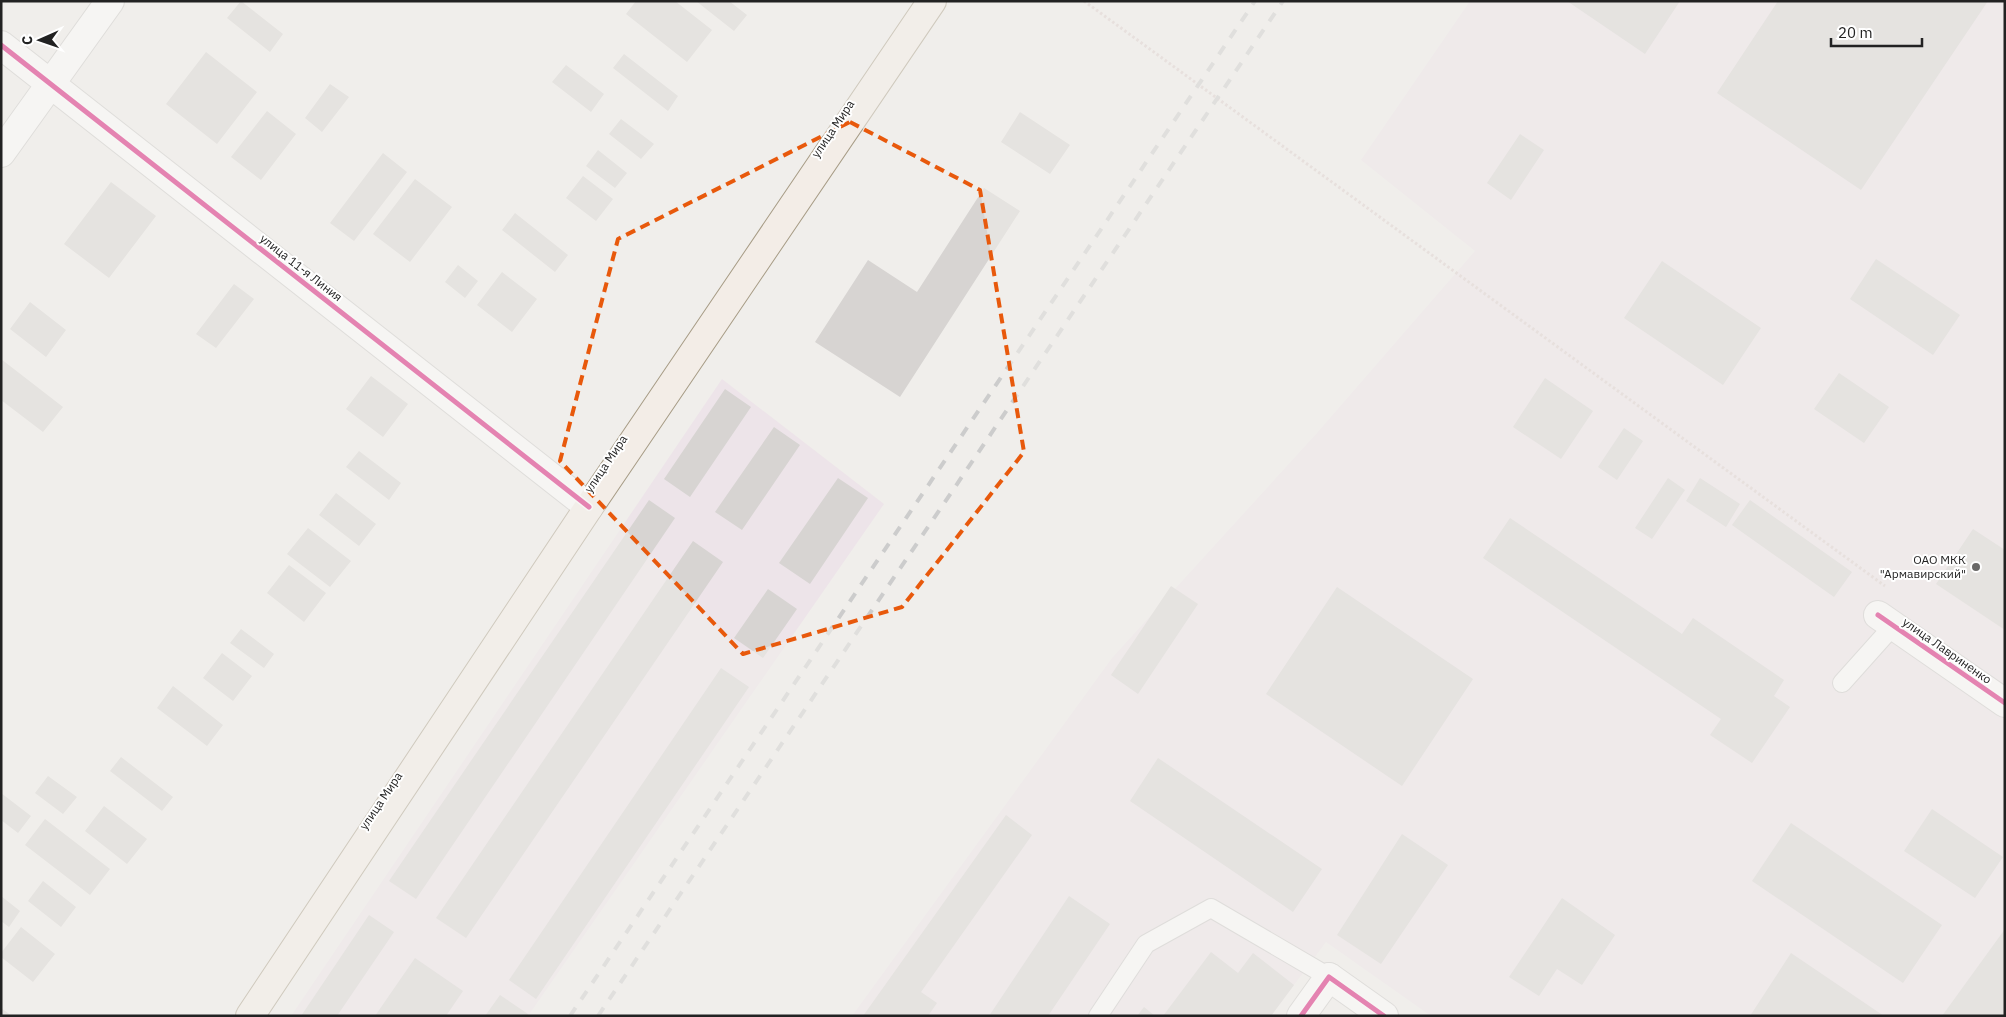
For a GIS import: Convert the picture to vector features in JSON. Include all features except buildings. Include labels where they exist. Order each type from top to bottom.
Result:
[{"type":"main road","name":"улица Мира","points":[[250,1016],[589,507],[932,1]]},
{"type":"street","points":[[1,153],[110,1]]},
{"type":"street","name":"улица 11-я Линия","points":[[1,45],[589,507]]},
{"type":"street","name":"улица Лавриненко","points":[[1886,621],[2005,703]]},
{"type":"street","points":[[1301,1016],[1329,977],[1384,1016]]},
{"type":"lane","points":[[1842,683],[1886,621]]},
{"type":"lane","points":[[1098,1016],[1146,944],[1211,908],[1329,977]]},
{"type":"path","points":[[1084,1],[1891,591],[1886,621]]},
{"type":"highlighted area","points":[[850,122],[980,190],[1024,452],[902,607],[743,654],[560,461],[618,239]]},
{"type":"shaded area","points":[[1470,1],[2005,1],[2005,1016],[1431,1016],[1326,942],[1271,1016],[852,1016],[1112,658],[1317,433],[1475,251],[1361,160]]},
{"type":"shaded area","points":[[722,379],[884,504],[528,1016],[291,1016]]},
{"type":"railway","points":[[570,1016],[1255,1]]},
{"type":"railway","points":[[598,1016],[1283,1]]},
{"type":"cycle path","points":[[1,45],[589,507]]},
{"type":"cycle path","points":[[1878,615],[2005,703]]},
{"type":"cycle path","points":[[1301,1016],[1329,977],[1384,1016]]},
{"type":"place","name":"ОАО МКК \"Армавирский\"","points":[[1976,567]]}]
